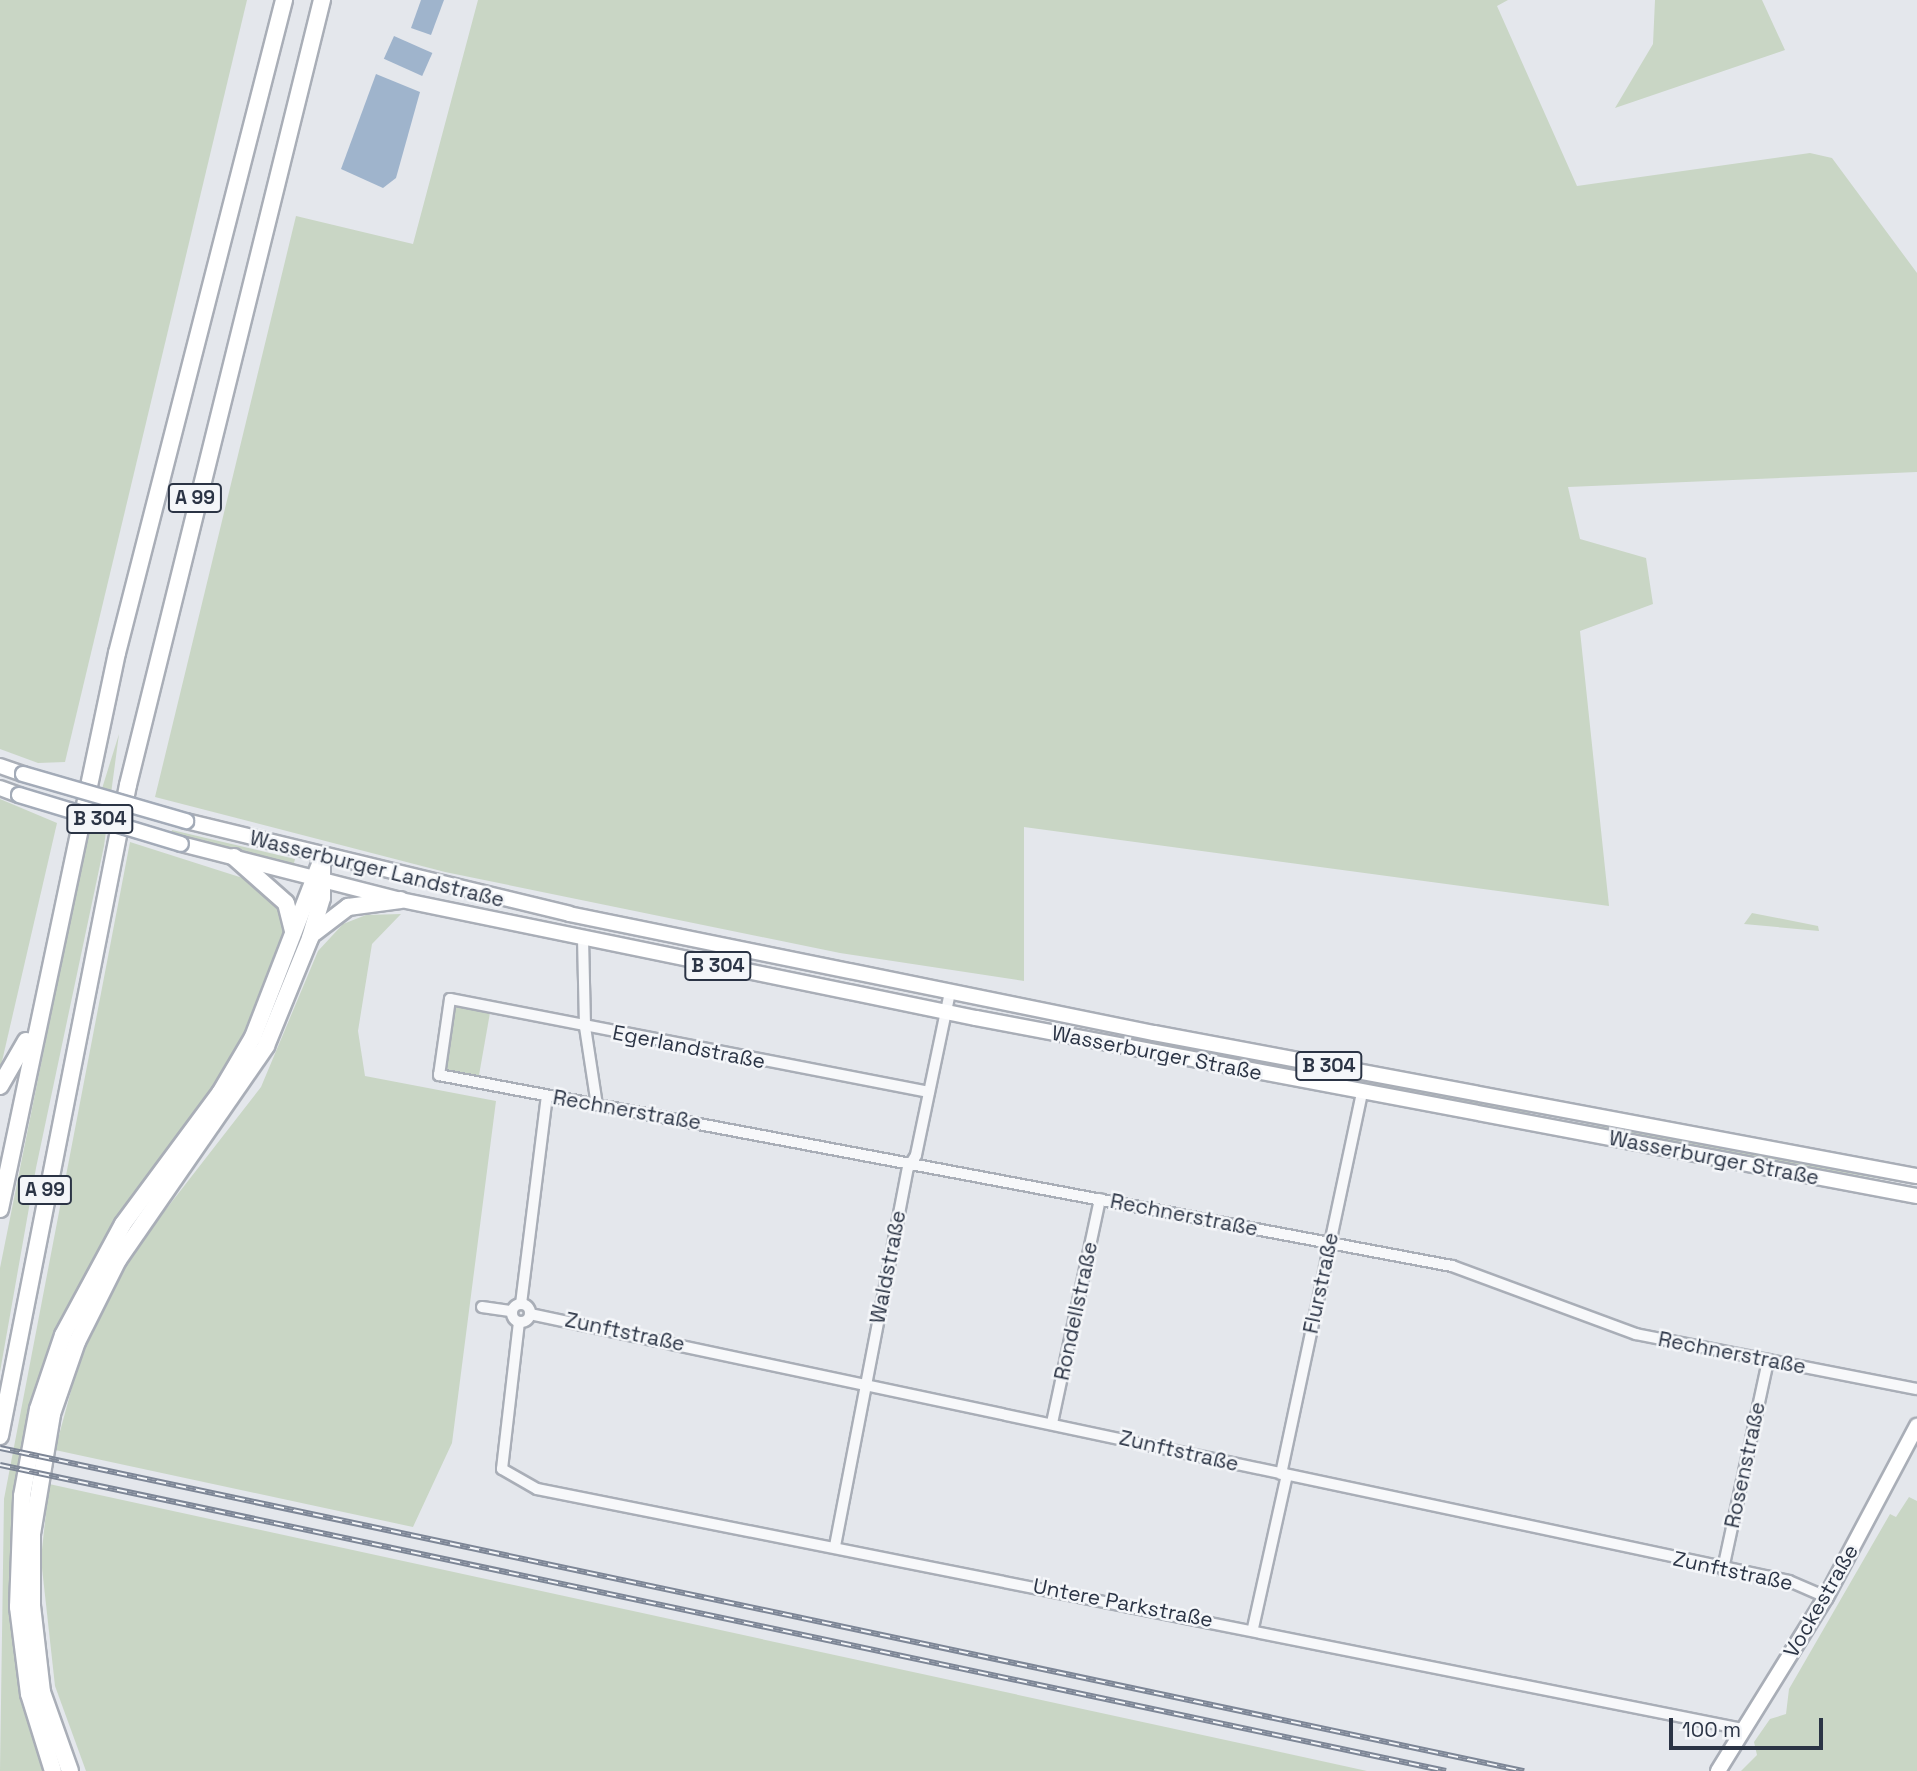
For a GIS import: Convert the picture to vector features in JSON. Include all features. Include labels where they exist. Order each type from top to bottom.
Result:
[{"type":"highway","name":"A 99","points":[[0,1209],[34,1027],[117,653],[284,0]]},
{"type":"highway","name":"A 99","points":[[0,1436],[128,785],[322,0]]},
{"type":"highway","points":[[234,857],[286,903],[302,939]]},
{"type":"highway","points":[[70,1771],[48,1717],[32,1606],[33,1522],[52,1414],[95,1302],[266,1046],[302,939],[322,859]]},
{"type":"highway","points":[[53,1771],[29,1694],[18,1607],[22,1496],[38,1409],[80,1299],[123,1224],[220,1093],[253,1037],[302,939],[335,913],[401,900]]},
{"type":"highway","points":[[0,1086],[34,1027]]},
{"type":"main road","name":"Wasserburger Landstraße","points":[[0,766],[322,859],[569,914]]},
{"type":"main road","name":"Wasserburger Landstraße","points":[[0,788],[181,844],[401,900],[564,934]]},
{"type":"main road","name":"Wasserburger Straße","points":[[569,914],[950,992],[1917,1175]]},
{"type":"main road","name":"Wasserburger Straße","points":[[564,934],[1362,1093],[1917,1196]]},
{"type":"main road","name":"Vockestraße","points":[[1718,1771],[1826,1597],[1917,1426]]},
{"type":"street","points":[[583,938],[585,1027],[597,1105]]},
{"type":"street","name":"Waldstraße","points":[[835,1546],[866,1383],[950,992]]},
{"type":"street","name":"Egerlandstraße","points":[[441,1077],[450,999],[929,1092]]},
{"type":"street","name":"Rechnerstraße","points":[[441,1077],[913,1161],[1452,1266],[1626,1331],[1917,1389]]},
{"type":"street","name":"Flurstraße","points":[[1253,1628],[1329,1244],[1362,1093]]},
{"type":"street","points":[[482,1307],[516,1307],[530,1314],[519,1322],[516,1307],[547,1096]]},
{"type":"street","name":"Rondellstraße","points":[[1052,1423],[1100,1199]]},
{"type":"street","name":"Zunftstraße","points":[[530,1314],[866,1383],[1723,1569],[1789,1581],[1826,1597]]},
{"type":"street","name":"Untere Parkstraße","points":[[519,1322],[504,1474],[537,1489],[1253,1628],[1743,1729]]},
{"type":"street","name":"Rosenstraße","points":[[1723,1569],[1768,1360]]},
{"type":"green space","points":[[0,0],[247,0],[65,762],[38,763],[0,749]]},
{"type":"green space","points":[[478,0],[1508,0],[1497,6],[1577,186],[1810,153],[1832,158],[1917,273],[1917,472],[1568,487],[1580,539],[1646,558],[1653,604],[1580,631],[1609,906],[1024,827],[1024,981],[840,953],[445,872],[155,797],[296,216],[413,244]]},
{"type":"green space","points":[[1655,0],[1762,0],[1785,50],[1615,108],[1653,44]]},
{"type":"green space","points":[[119,734],[104,846],[36,1168],[0,1372],[0,1268],[86,840]]},
{"type":"green space","points":[[0,799],[57,823],[0,1070]]},
{"type":"green space","points":[[172,830],[295,859],[293,867],[171,833]]},
{"type":"green space","points":[[130,842],[258,883],[276,898],[287,929],[265,995],[204,1103],[93,1261],[50,1350],[17,1484],[11,1605],[29,1720],[47,1771],[0,1771],[4,1499]]},
{"type":"green space","points":[[1752,913],[1818,926],[1819,931],[1744,924]]},
{"type":"green space","points":[[401,914],[372,944],[358,1031],[365,1076],[496,1101],[452,1443],[413,1527],[55,1450],[78,1365],[105,1303],[139,1244],[261,1087],[318,951],[343,924],[366,915]]},
{"type":"green space","points":[[456,1004],[490,1010],[478,1082],[443,1076]]},
{"type":"green space","points":[[979,1010],[1528,1111],[1531,1117],[979,1013]]},
{"type":"green space","points":[[1573,1122],[1665,1136],[1917,1185],[1741,1156]]},
{"type":"green space","points":[[49,1484],[1367,1771],[86,1771],[55,1686],[41,1559]]},
{"type":"green space","points":[[1909,1497],[1917,1501],[1917,1771],[1741,1771],[1757,1755],[1754,1742],[1770,1719],[1786,1714],[1789,1689],[1890,1514],[1896,1517]]},
{"type":"water","points":[[421,0],[444,0],[431,35],[411,28]]},
{"type":"water","points":[[394,36],[432,53],[422,76],[384,59]]},
{"type":"water","points":[[376,74],[420,92],[396,178],[383,188],[341,169]]},
{"type":"railway","points":[[0,1448],[1524,1771]]},
{"type":"railway","points":[[0,1465],[1446,1771]]}]
